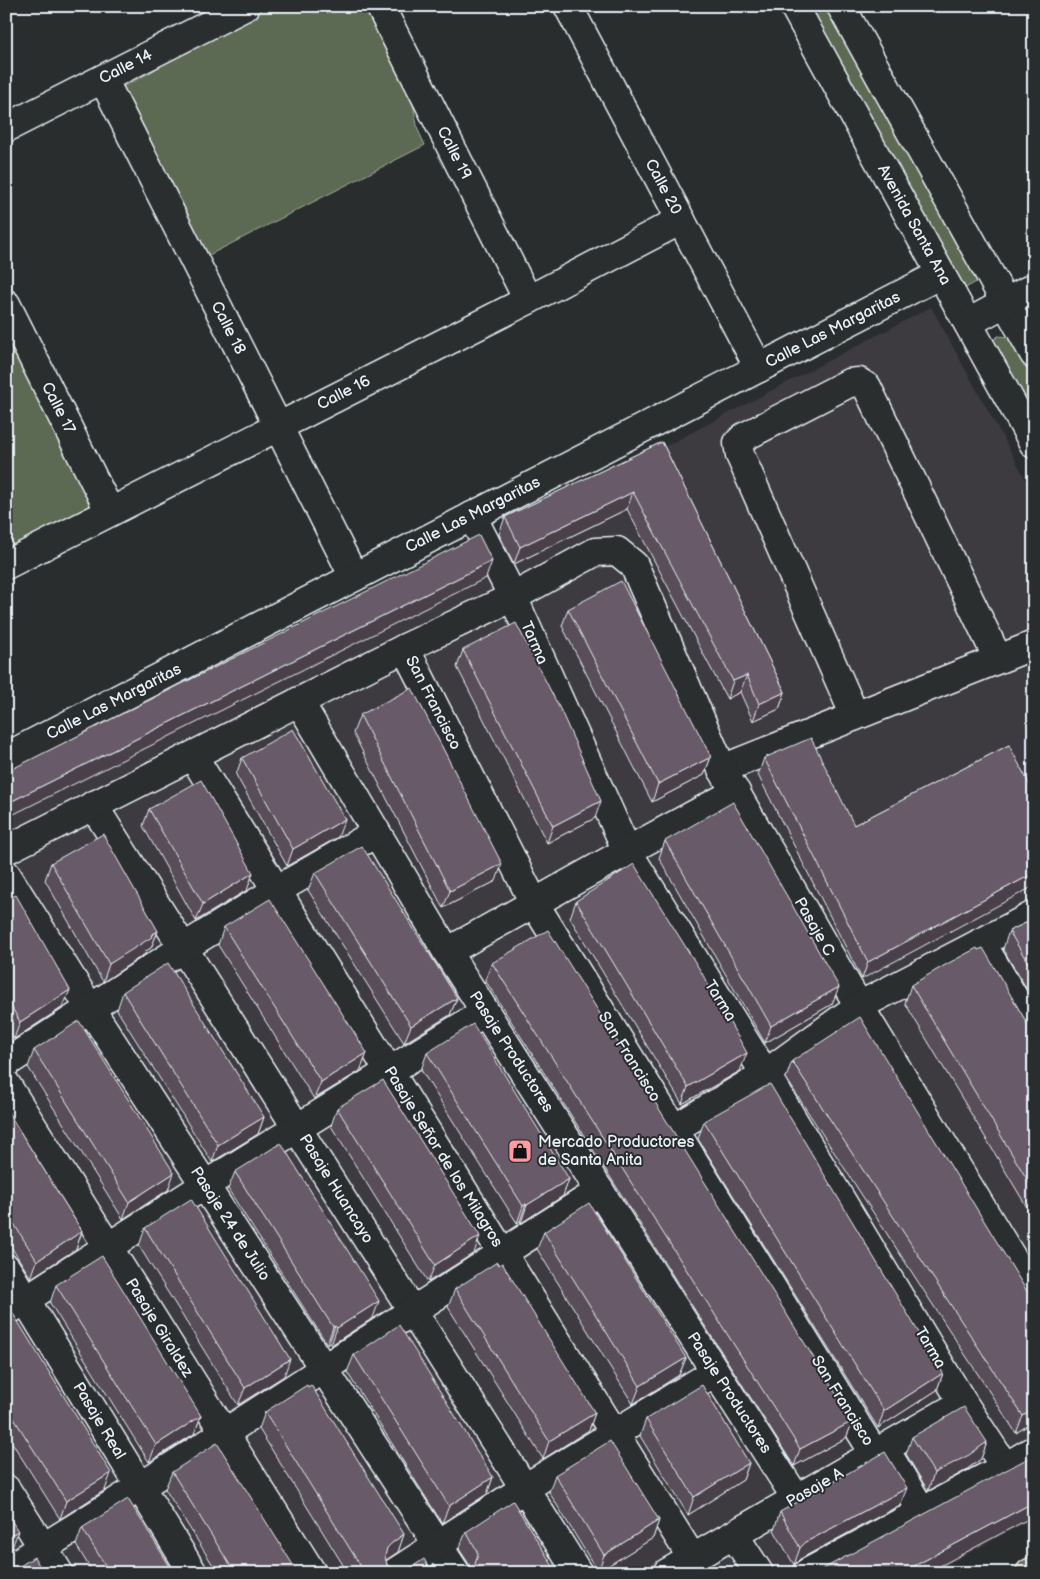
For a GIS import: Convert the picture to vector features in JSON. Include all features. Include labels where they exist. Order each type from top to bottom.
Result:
[{"type":"main road","points":[[1030,1573],[1034,1571]]},
{"type":"street","name":"Calle 14","points":[[6,128],[246,6]]},
{"type":"street","name":"Calle 19","points":[[380,6],[528,300]]},
{"type":"street","name":"Calle 20","points":[[568,6],[758,368]]},
{"type":"street","name":"Avenida Santa Ana","points":[[794,6],[1034,444]]},
{"type":"street","points":[[842,6],[1034,354]]},
{"type":"street","name":"Calle 18","points":[[103,79],[354,577]]},
{"type":"street","name":"Calle 16","points":[[6,565],[528,300],[681,220]]},
{"type":"street","name":"Calle Las Margaritas","points":[[6,757],[941,274]]},
{"type":"street","points":[[968,323],[1034,287]]},
{"type":"street","name":"Calle 17","points":[[6,304],[110,512]]},
{"type":"street","points":[[855,716],[740,455],[738,443],[744,437],[849,383],[859,382],[867,387],[998,659]]},
{"type":"street","name":"Tarma","points":[[472,516],[514,597],[626,851],[765,1074],[963,1403],[1005,1467]]},
{"type":"street","name":"Pasaje C","points":[[514,597],[595,552],[617,551],[634,565],[722,769],[859,1006],[1034,1294]]},
{"type":"street","points":[[6,850],[405,648],[514,597]]},
{"type":"street","points":[[722,769],[1034,645]]},
{"type":"street","name":"San Francisco","points":[[405,648],[534,903],[674,1129],[879,1451],[922,1511]]},
{"type":"street","name":"Pasaje Productores","points":[[299,701],[447,952],[796,1498]]},
{"type":"street","name":"Pasaje Señor de los Milagros","points":[[193,756],[692,1558]]},
{"type":"street","points":[[447,952],[626,851],[736,792]]},
{"type":"street","name":"Pasaje Huancayo","points":[[93,805],[578,1573]]},
{"type":"street","points":[[6,1062],[183,948],[277,890],[376,833]]},
{"type":"street","name":"Pasaje 24 de Julio","points":[[6,874],[90,1008],[456,1573]]},
{"type":"street","points":[[674,1129],[765,1074],[859,1006],[1034,915]]},
{"type":"street","points":[[981,942],[1034,1032]]},
{"type":"street","points":[[16,1305],[205,1184],[486,1012]]},
{"type":"street","name":"Pasaje Giraldez","points":[[6,1084],[312,1573]]},
{"type":"street","points":[[6,1570],[225,1434],[502,1252],[600,1192]]},
{"type":"street","name":"Pasaje Real","points":[[6,1268],[16,1305],[140,1487],[193,1573]]},
{"type":"street","points":[[394,1573],[614,1432],[716,1372]]},
{"type":"street","name":"Pasaje A","points":[[667,1573],[963,1403]]},
{"type":"street","points":[[807,1573],[1034,1450]]},
{"type":"street","points":[[6,1489],[59,1573]]},
{"type":"street","points":[[734,1535],[759,1573]]},
{"type":"shaded area","name":"Mercado Productores de Santa Anita","points":[[931,307],[1034,494],[1034,1518],[931,1573],[6,1573],[6,785],[485,541]]},
{"type":"green space","points":[[251,6],[367,6],[403,52],[418,130],[425,145],[205,257],[119,89],[151,72]]},
{"type":"green space","points":[[805,6],[826,6],[978,281],[962,290]]},
{"type":"green space","points":[[6,318],[98,507],[6,552]]},
{"type":"green space","points":[[998,336],[1009,337],[1034,381],[1034,416],[994,346],[993,341]]},
{"type":"building","points":[[662,442],[785,692],[759,704],[747,675],[733,681],[633,492],[520,547],[505,517]]},
{"type":"building","points":[[479,535],[492,561],[6,804],[6,772]]},
{"type":"building","points":[[621,581],[711,757],[658,784],[568,609]]},
{"type":"building","points":[[516,623],[561,711],[601,801],[553,826],[463,650]]},
{"type":"building","points":[[412,688],[502,864],[450,891],[360,715]]},
{"type":"building","points":[[293,729],[345,819],[293,849],[242,758]]},
{"type":"building","points":[[811,738],[854,825],[1009,745],[1034,793],[1034,873],[868,962],[764,758]]},
{"type":"building","points":[[201,780],[253,873],[203,904],[149,809]]},
{"type":"building","points":[[733,802],[839,987],[771,1026],[665,841]]},
{"type":"building","points":[[103,834],[158,931],[151,935],[152,937],[109,964],[51,863]]},
{"type":"building","points":[[362,846],[457,998],[411,1026],[315,873]]},
{"type":"building","points":[[634,864],[700,970],[747,1053],[688,1087],[576,901]]},
{"type":"building","points":[[16,895],[70,990],[20,1022],[6,997],[6,900]]},
{"type":"building","points":[[270,899],[367,1053],[321,1082],[224,927]]},
{"type":"building","points":[[1034,919],[1034,973],[1009,931]]},
{"type":"building","points":[[548,930],[853,1421],[800,1449],[492,963]]},
{"type":"building","points":[[977,948],[978,950],[983,948],[1027,1023],[1034,1029],[1034,1191],[911,985]]},
{"type":"building","points":[[168,963],[264,1117],[218,1145],[123,992]]},
{"type":"building","points":[[860,1017],[1034,1303],[1034,1408],[1023,1416],[792,1061]]},
{"type":"building","points":[[79,1021],[174,1173],[129,1202],[34,1050]]},
{"type":"building","points":[[473,1024],[569,1179],[527,1205],[523,1206],[427,1053]]},
{"type":"building","points":[[383,1080],[480,1236],[435,1265],[337,1108]]},
{"type":"building","points":[[770,1084],[943,1373],[884,1411],[704,1121]]},
{"type":"building","points":[[6,1109],[82,1231],[37,1261],[6,1211]]},
{"type":"building","points":[[281,1143],[379,1301],[337,1328],[333,1327],[235,1172]]},
{"type":"building","points":[[191,1199],[290,1359],[245,1388],[145,1228]]},
{"type":"building","points":[[589,1203],[686,1358],[640,1386],[544,1232]]},
{"type":"building","points":[[102,1256],[201,1416],[156,1445],[56,1285]]},
{"type":"building","points":[[497,1262],[499,1265],[502,1263],[595,1413],[549,1441],[455,1289]]},
{"type":"building","points":[[6,1309],[9,1314],[12,1312],[111,1473],[66,1501],[6,1406]]},
{"type":"building","points":[[399,1325],[493,1477],[449,1506],[354,1355]]},
{"type":"building","points":[[307,1385],[308,1387],[311,1385],[404,1534],[387,1548],[385,1556],[387,1565],[394,1570],[402,1571],[409,1569],[424,1559],[432,1573],[365,1573],[265,1412]]},
{"type":"building","points":[[702,1385],[749,1463],[694,1497],[646,1419]]},
{"type":"building","points":[[964,1407],[987,1442],[969,1455],[934,1473],[912,1437]]},
{"type":"building","points":[[610,1441],[659,1520],[604,1555],[555,1475]]},
{"type":"building","points":[[217,1443],[298,1573],[235,1573],[172,1472]]},
{"type":"building","points":[[885,1452],[907,1488],[806,1542],[800,1548],[780,1512]]},
{"type":"building","points":[[1034,1455],[1034,1502],[901,1573],[811,1573],[821,1570]]},
{"type":"building","points":[[128,1499],[174,1573],[110,1573],[82,1528]]},
{"type":"building","points":[[513,1501],[557,1573],[481,1573],[475,1564],[478,1554],[466,1532]]},
{"type":"building","points":[[6,1512],[18,1531],[6,1538]]},
{"type":"building","points":[[34,1557],[44,1573],[6,1573],[6,1567],[20,1566]]},
{"type":"place","name":"Mercado Productores de Santa Anita","points":[[520,1151]]}]
